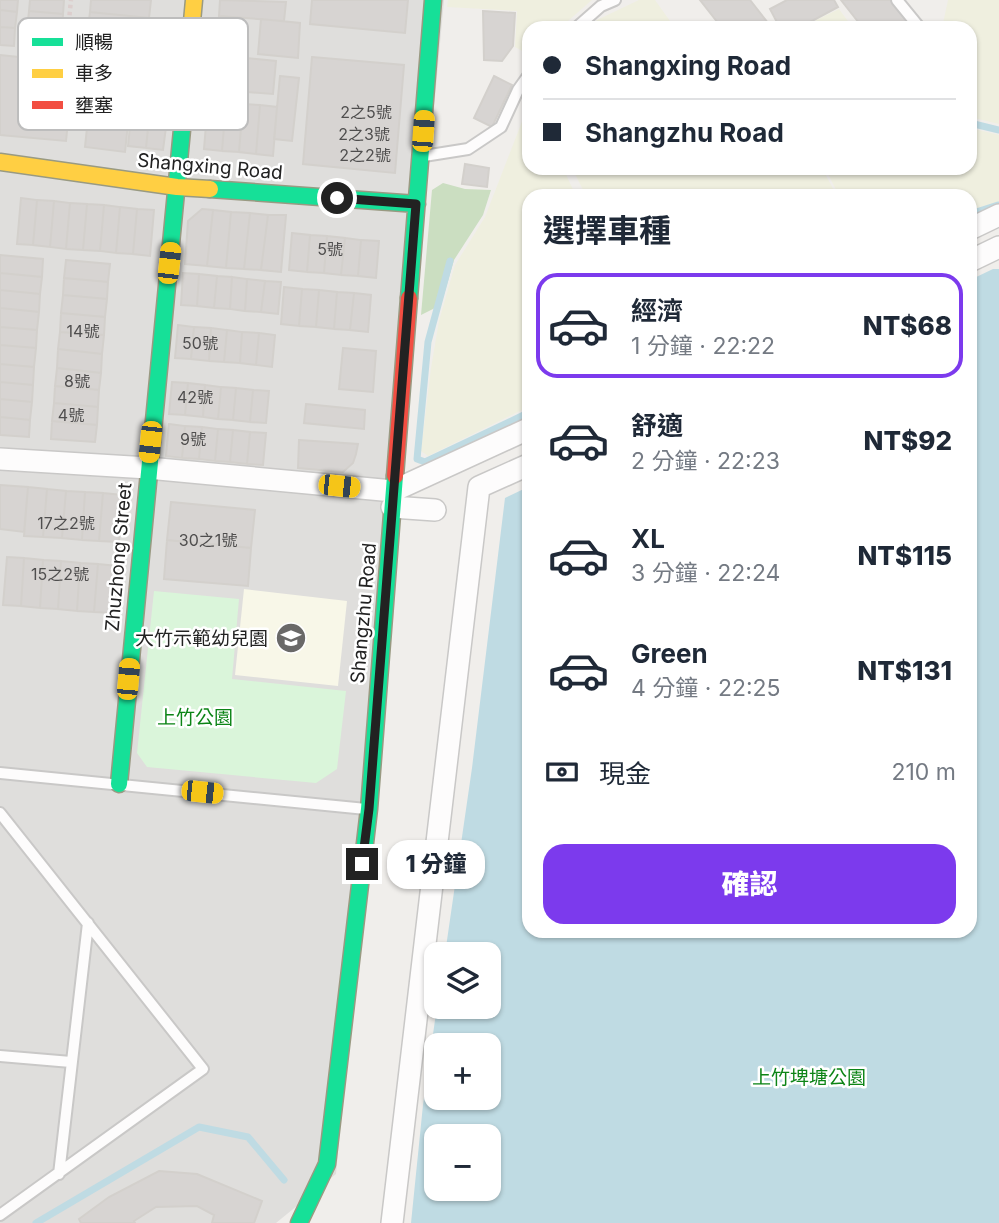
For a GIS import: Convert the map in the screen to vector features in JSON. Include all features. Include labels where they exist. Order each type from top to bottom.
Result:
[{"type":"street","name":"Zhuzhong Street","points":[[192,18],[194,0]]},
{"type":"street","name":"Shangzhu Road","points":[[299,1223],[327,1164],[369,809],[433,0]]},
{"type":"street","name":"Zhuzhong Street","points":[[119,784],[182,130]]},
{"type":"street","name":"Shangxing Road","points":[[0,162],[177,187],[416,204]]},
{"type":"street","points":[[977,226],[999,215]]},
{"type":"street","points":[[977,258],[999,247]]},
{"type":"street","points":[[393,499],[522,432]]},
{"type":"street","points":[[0,459],[148,468],[393,499],[435,510]]},
{"type":"street","points":[[392,1223],[480,488],[522,468]]},
{"type":"lane","points":[[584,21],[601,6],[615,0]]},
{"type":"lane","points":[[897,0],[914,21]]},
{"type":"lane","points":[[421,157],[468,149],[501,127],[522,85]]},
{"type":"lane","points":[[0,773],[369,809]]},
{"type":"lane","points":[[0,813],[203,1069],[0,1215]]},
{"type":"lane","points":[[59,1174],[88,923]]},
{"type":"lane","points":[[0,1056],[71,1062]]},
{"type":"path","points":[[69,18],[71,0]]},
{"type":"shaded area","points":[[0,0],[444,0],[336,1174],[276,1223],[0,1223]]},
{"type":"shaded area","name":"大竹示範幼兒園","points":[[244,589],[347,601],[338,686],[235,675]]},
{"type":"green space","points":[[448,0],[592,0],[568,21],[522,21],[522,51],[515,47],[517,11],[447,7]]},
{"type":"green space","points":[[639,0],[655,0],[670,21],[596,21]]},
{"type":"green space","points":[[948,0],[999,0],[999,124],[977,119],[977,21],[944,21]]},
{"type":"green space","points":[[839,9],[848,21],[814,21]]},
{"type":"green space","points":[[522,121],[522,175],[566,175],[573,189],[522,189],[522,410],[428,456],[421,451],[439,321],[455,265],[485,217]]},
{"type":"green space","points":[[977,130],[999,135],[999,202],[977,208],[977,189],[836,189],[828,175],[977,175]]},
{"type":"green space","points":[[576,175],[826,175],[833,189],[582,189]]},
{"type":"green space","points":[[443,183],[465,189],[491,190],[483,215],[454,260],[441,305],[421,315],[432,190]]},
{"type":"green space","name":"上竹公園","points":[[154,591],[239,599],[232,679],[346,691],[337,769],[316,783],[147,767],[137,753]]},
{"type":"water","name":"上竹埤塘公園","points":[[999,269],[999,1223],[411,1223],[424,1098],[424,1110],[501,1110],[501,1033],[433,1033],[435,1019],[501,1019],[501,942],[447,942],[472,768],[505,498],[522,490],[522,938],[977,938],[977,277]]},
{"type":"building","points":[[0,0],[18,0],[17,12],[0,10]]},
{"type":"building","points":[[30,0],[64,0],[63,14],[29,11]]},
{"type":"building","points":[[91,0],[151,0],[149,18],[90,12]]},
{"type":"building","points":[[220,0],[286,2],[284,21],[219,16]]},
{"type":"building","points":[[312,0],[408,0],[405,33],[310,24]]},
{"type":"building","points":[[700,0],[750,0],[766,21],[716,21]]},
{"type":"building","points":[[787,0],[834,0],[838,7],[812,21],[776,21],[770,9]]},
{"type":"building","points":[[841,0],[891,0],[908,21],[858,21]]},
{"type":"building","points":[[0,10],[17,12],[15,28],[0,27]]},
{"type":"building","points":[[29,11],[63,14],[63,18],[28,18]]},
{"type":"building","points":[[483,11],[515,13],[513,46],[502,61],[484,60]]},
{"type":"building","points":[[90,12],[149,18],[89,18]]},
{"type":"building","points":[[261,19],[300,23],[298,58],[258,54]]},
{"type":"building","points":[[0,27],[15,28],[14,46],[0,45]]},
{"type":"building","points":[[0,55],[18,57],[18,130],[67,130],[66,141],[0,135]]},
{"type":"building","points":[[312,57],[404,65],[395,173],[303,164]]},
{"type":"building","points":[[248,58],[276,61],[273,94],[248,92]]},
{"type":"building","points":[[280,76],[299,78],[292,141],[274,139]]},
{"type":"building","points":[[494,76],[512,85],[492,127],[474,118]]},
{"type":"building","points":[[248,104],[260,105],[256,154],[239,152],[241,130],[248,130]]},
{"type":"building","points":[[260,105],[277,107],[273,156],[256,154]]},
{"type":"building","points":[[87,130],[127,130],[125,152],[85,147]]},
{"type":"building","points":[[130,130],[148,130],[146,148],[128,146]]},
{"type":"building","points":[[148,130],[166,130],[163,150],[146,148]]},
{"type":"building","points":[[206,130],[224,130],[222,151],[204,149]]},
{"type":"building","points":[[224,130],[241,130],[239,152],[222,151]]},
{"type":"building","points":[[465,164],[489,168],[487,187],[462,184]]},
{"type":"building","points":[[21,198],[37,200],[33,245],[17,244]]},
{"type":"building","points":[[37,200],[54,201],[50,247],[33,245]]},
{"type":"building","points":[[54,201],[70,203],[66,249],[50,247]]},
{"type":"building","points":[[70,203],[87,204],[83,250],[66,249]]},
{"type":"building","points":[[87,204],[104,205],[100,251],[83,250]]},
{"type":"building","points":[[104,205],[120,207],[116,253],[100,251]]},
{"type":"building","points":[[120,207],[137,209],[133,254],[116,253]]},
{"type":"building","points":[[137,209],[154,210],[150,256],[133,254]]},
{"type":"building","points":[[202,209],[213,210],[207,266],[185,264],[188,221]]},
{"type":"building","points":[[213,210],[231,212],[226,268],[207,266]]},
{"type":"building","points":[[231,212],[250,213],[244,269],[226,268]]},
{"type":"building","points":[[250,213],[268,215],[261,270],[244,269]]},
{"type":"building","points":[[268,215],[286,215],[281,272],[261,270]]},
{"type":"building","points":[[292,233],[310,235],[307,272],[289,270]]},
{"type":"building","points":[[310,235],[327,236],[324,273],[307,272]]},
{"type":"building","points":[[327,236],[345,238],[341,275],[324,273]]},
{"type":"building","points":[[345,238],[361,240],[358,276],[341,275]]},
{"type":"building","points":[[361,240],[379,241],[376,278],[358,276]]},
{"type":"building","points":[[0,255],[43,259],[42,277],[0,273]]},
{"type":"building","points":[[66,260],[110,264],[108,282],[64,278]]},
{"type":"building","points":[[0,273],[42,277],[40,294],[0,290]]},
{"type":"building","points":[[183,273],[199,274],[197,306],[181,305]]},
{"type":"building","points":[[199,274],[217,276],[214,308],[197,306]]},
{"type":"building","points":[[217,276],[232,277],[230,309],[214,308]]},
{"type":"building","points":[[232,277],[247,279],[245,311],[230,309]]},
{"type":"building","points":[[64,278],[108,282],[107,299],[63,295]]},
{"type":"building","points":[[247,279],[265,281],[261,312],[245,311]]},
{"type":"building","points":[[265,281],[281,282],[278,314],[261,312]]},
{"type":"building","points":[[284,287],[302,289],[299,326],[281,324]]},
{"type":"building","points":[[302,289],[319,290],[316,327],[299,326]]},
{"type":"building","points":[[0,290],[40,294],[39,312],[0,308]]},
{"type":"building","points":[[319,290],[337,292],[334,329],[316,327]]},
{"type":"building","points":[[337,292],[354,293],[350,330],[334,329]]},
{"type":"building","points":[[354,293],[371,295],[368,332],[350,330]]},
{"type":"building","points":[[63,295],[107,299],[105,317],[61,313]]},
{"type":"building","points":[[0,308],[39,312],[37,330],[0,327]]},
{"type":"building","points":[[61,313],[105,317],[104,335],[60,332]]},
{"type":"building","points":[[178,325],[194,327],[191,359],[175,358]]},
{"type":"building","points":[[0,327],[37,330],[36,348],[0,345]]},
{"type":"building","points":[[194,327],[211,328],[209,361],[191,359]]},
{"type":"building","points":[[211,328],[227,330],[224,362],[209,361]]},
{"type":"building","points":[[227,330],[242,332],[240,363],[224,362]]},
{"type":"building","points":[[60,332],[104,335],[102,354],[58,349]]},
{"type":"building","points":[[242,332],[259,333],[256,365],[240,363]]},
{"type":"building","points":[[259,333],[275,335],[272,367],[256,365]]},
{"type":"building","points":[[0,345],[36,348],[34,367],[0,364]]},
{"type":"building","points":[[343,348],[376,351],[373,392],[339,389]]},
{"type":"building","points":[[58,349],[102,354],[101,373],[57,368]]},
{"type":"building","points":[[0,364],[34,367],[33,385],[0,382]]},
{"type":"building","points":[[57,368],[101,373],[99,390],[55,386]]},
{"type":"building","points":[[0,382],[33,385],[32,402],[0,399]]},
{"type":"building","points":[[172,382],[188,383],[185,415],[169,414]]},
{"type":"building","points":[[188,383],[205,385],[203,417],[185,415]]},
{"type":"building","points":[[205,385],[221,387],[218,419],[203,417]]},
{"type":"building","points":[[55,386],[99,390],[98,407],[54,403]]},
{"type":"building","points":[[221,387],[236,388],[233,420],[218,419]]},
{"type":"building","points":[[236,388],[253,390],[250,422],[233,420]]},
{"type":"building","points":[[253,390],[269,391],[266,423],[250,422]]},
{"type":"building","points":[[0,399],[32,402],[30,420],[0,417]]},
{"type":"building","points":[[54,403],[98,407],[97,425],[52,421]]},
{"type":"building","points":[[306,404],[365,410],[364,429],[304,423]]},
{"type":"building","points":[[0,417],[30,420],[29,437],[0,435]]},
{"type":"building","points":[[52,421],[97,425],[95,442],[51,439]]},
{"type":"building","points":[[169,424],[185,426],[182,458],[166,456]]},
{"type":"building","points":[[185,426],[202,427],[199,459],[182,458]]},
{"type":"building","points":[[202,427],[218,429],[215,461],[199,459]]},
{"type":"building","points":[[218,429],[233,430],[230,462],[215,461]]},
{"type":"building","points":[[233,430],[250,432],[247,464],[230,462]]},
{"type":"building","points":[[250,432],[266,433],[263,465],[247,464]]},
{"type":"building","points":[[299,440],[358,444],[353,463],[343,472],[298,468]]},
{"type":"building","points":[[0,485],[28,487],[24,532],[0,529]]},
{"type":"building","points":[[28,487],[47,489],[43,537],[24,536]]},
{"type":"building","points":[[47,489],[66,491],[62,538],[43,537]]},
{"type":"building","points":[[66,491],[85,492],[82,540],[62,538]]},
{"type":"building","points":[[85,492],[103,493],[99,541],[82,540]]},
{"type":"building","points":[[103,493],[122,495],[119,542],[99,541]]},
{"type":"building","points":[[171,502],[255,510],[251,548],[167,540]]},
{"type":"building","points":[[167,540],[251,548],[248,586],[164,579]]},
{"type":"building","points":[[7,557],[24,558],[21,606],[3,605]]},
{"type":"building","points":[[24,558],[43,560],[40,608],[21,606]]},
{"type":"building","points":[[43,560],[61,561],[58,609],[40,608]]},
{"type":"building","points":[[61,561],[80,563],[77,611],[58,609]]},
{"type":"building","points":[[80,563],[98,564],[94,612],[77,611]]},
{"type":"building","points":[[98,564],[117,566],[114,613],[94,612]]},
{"type":"building","points":[[159,1171],[197,1174],[262,1201],[254,1223],[212,1223],[214,1215],[197,1206],[156,1207],[134,1221],[135,1223],[81,1223],[79,1219],[109,1197]]},
{"type":"waterway","points":[[977,125],[999,130]]},
{"type":"waterway","points":[[977,212],[998,205]]},
{"type":"waterway","points":[[450,261],[428,342],[417,459],[425,462],[522,416]]},
{"type":"waterway","points":[[36,1223],[199,1127],[248,1137],[284,1180]]},
{"type":"traffic: fast","points":[[409,298],[433,0]]},
{"type":"traffic: fast","points":[[119,784],[182,130]]},
{"type":"traffic: fast","points":[[210,189],[417,204]]},
{"type":"traffic: fast","points":[[299,1223],[327,1164],[369,809],[395,476]]},
{"type":"traffic: slow","points":[[192,18],[194,0]]},
{"type":"traffic: slow","points":[[0,162],[177,187],[210,189]]},
{"type":"traffic: jam","points":[[395,476],[409,298]]},
{"type":"place","name":"大竹示範幼兒園","points":[[291,638]]},
{"type":"route","points":[[337,198],[416,204],[369,809],[362,864]]}]
